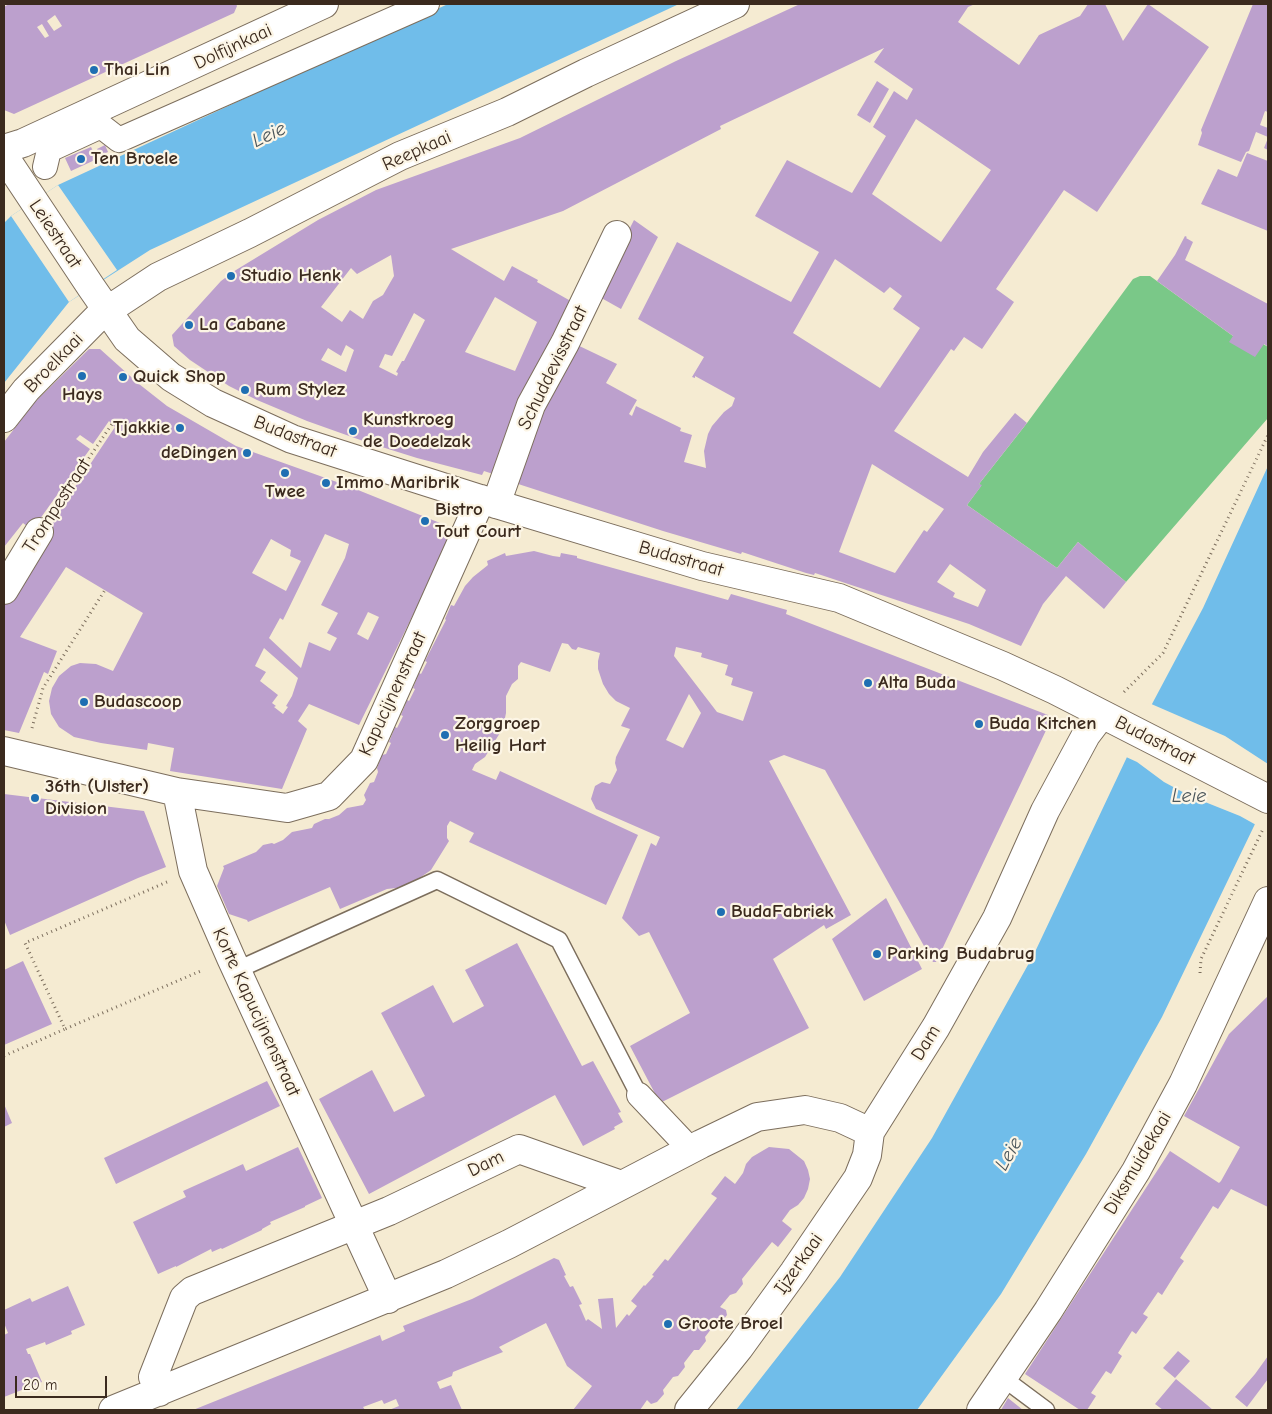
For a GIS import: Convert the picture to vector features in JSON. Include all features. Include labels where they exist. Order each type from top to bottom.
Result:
[{"type":"street","name":"Dolfijnkaai","points":[[4,149],[23,143],[324,4]]},
{"type":"street","points":[[45,167],[49,150],[101,126],[119,140],[427,4]]},
{"type":"street","name":"Reepkaai","points":[[107,311],[158,277],[250,233],[400,156],[507,112],[734,4]]},
{"type":"street","name":"Leiestraat","points":[[4,156],[107,311]]},
{"type":"street","name":"Schuddevisstraat","points":[[489,502],[531,405],[565,343],[617,235]]},
{"type":"street","name":"Broelkaai","points":[[4,418],[33,383],[99,316],[107,311]]},
{"type":"street","name":"Budastraat","points":[[107,311],[127,339],[171,377],[213,403],[292,439],[489,502],[702,566],[839,598],[1003,666],[1102,714],[1133,730],[1267,811]]},
{"type":"street","name":"Kapucijnenstraat","points":[[14,753],[177,792],[287,808],[329,796],[364,760],[489,502]]},
{"type":"street","name":"Trompestraat","points":[[4,590],[39,532]]},
{"type":"street","name":"Dam","points":[[870,1132],[936,1027],[997,918],[1045,811],[1086,735],[1102,714]]},
{"type":"street","name":"Korte Kapucijnenstraat","points":[[177,792],[193,871],[354,1226]]},
{"type":"street","name":"Diksmuidekaai","points":[[981,1410],[1048,1311],[1136,1171],[1183,1084],[1268,901]]},
{"type":"street","points":[[638,1095],[691,1150]]},
{"type":"street","points":[[113,1410],[446,1274],[509,1244],[757,1117],[805,1110],[840,1118],[870,1132]]},
{"type":"street","name":"Ijzerkaai","points":[[689,1410],[739,1348],[858,1178],[868,1155],[870,1132]]},
{"type":"street","name":"Dam","points":[[159,1392],[153,1377],[184,1298],[192,1291],[412,1201],[519,1149],[621,1185]]},
{"type":"street","points":[[354,1226],[388,1299]]},
{"type":"lane","points":[[234,964],[437,880],[559,940],[638,1095]]},
{"type":"lane","points":[[1003,1378],[1046,1410]]},
{"type":"path","name":"Trompestraat","points":[[39,532],[112,424]]},
{"type":"path","points":[[1102,714],[1163,653],[1268,436]]},
{"type":"path","points":[[14,753],[43,688],[105,590]]},
{"type":"path","points":[[1200,977],[1201,959],[1267,811]]},
{"type":"path","points":[[65,1029],[25,943],[193,871]]},
{"type":"path","points":[[4,1056],[65,1029],[234,964]]},
{"type":"green space","points":[[1140,276],[1150,276],[1233,336],[1240,329],[1268,347],[1268,418],[1126,582],[1078,542],[1057,568],[967,505],[981,486],[979,484],[1027,423],[1133,279]]},
{"type":"water","points":[[448,4],[679,4],[150,250],[69,302],[4,383],[4,223],[11,216],[58,185]]},
{"type":"water","name":"Leie","points":[[1268,466],[1268,797],[1162,1017],[1086,1154],[1001,1294],[917,1410],[736,1410],[840,1277],[932,1138],[1034,954],[1152,704],[1203,608]]},
{"type":"pier","points":[[58,185],[117,270],[69,302],[11,216]]},
{"type":"pier","points":[[1149,703],[1225,736],[1268,764],[1268,803],[1258,826],[1240,816],[1190,796],[1164,782],[1137,762],[1124,756]]},
{"type":"building","points":[[9,4],[236,4],[237,6],[234,13],[14,114],[4,110],[4,7]],"holes":[[[55,15],[62,26],[54,31],[47,21]],[[42,24],[49,36],[45,38],[37,27]]]},
{"type":"building","points":[[800,4],[975,4],[968,7],[958,22],[1019,65],[1039,35],[1080,16],[1088,4],[1105,4],[1123,41],[1148,4],[1209,47],[1097,212],[1064,190],[996,289],[1014,302],[982,349],[964,337],[954,351],[951,349],[894,431],[968,477],[983,452],[1015,413],[1027,423],[979,484],[982,485],[967,505],[1057,568],[1078,542],[1126,582],[1104,609],[1066,576],[1043,604],[1021,646],[969,624],[815,573],[814,575],[806,573],[742,552],[741,554],[663,531],[509,481],[571,342],[617,364],[606,383],[637,400],[629,414],[632,416],[636,406],[681,428],[680,431],[692,435],[684,462],[706,468],[704,451],[708,434],[724,412],[732,406],[735,398],[695,376],[695,378],[692,377],[704,357],[638,319],[677,242],[791,302],[819,252],[755,216],[787,160],[852,193],[886,136],[873,127],[894,91],[907,100],[913,89],[874,62],[884,48],[720,126],[721,129],[563,211],[451,249],[504,281],[512,266],[576,304],[493,474],[484,471],[482,475],[417,458],[307,421],[229,386],[190,360],[174,346],[172,335],[221,281],[318,220],[376,190],[520,138],[676,61]],"holes":[[[916,119],[991,170],[941,242],[872,194]],[[391,255],[394,276],[383,295],[373,301],[363,319],[350,310],[342,322],[321,307],[351,268],[357,274]],[[835,259],[884,293],[890,287],[902,296],[893,309],[920,328],[880,388],[793,333]],[[495,297],[537,322],[515,371],[465,352]],[[414,313],[425,320],[404,361],[402,361],[396,372],[398,373],[397,376],[379,367],[385,354],[392,356]],[[346,345],[354,350],[346,372],[321,360],[328,348],[341,356]],[[872,464],[944,509],[927,532],[924,530],[895,573],[839,552]],[[950,564],[986,590],[978,607],[953,597],[955,593],[937,582]]]},
{"type":"building","points":[[1253,4],[1268,4],[1268,112],[1265,111],[1260,125],[1268,128],[1268,137],[1256,132],[1249,151],[1246,152],[1241,162],[1198,145],[1202,133],[1201,130]]},
{"type":"building","points":[[877,81],[889,89],[870,123],[857,115]]},
{"type":"building","points":[[1268,138],[1268,150],[1264,148]]},
{"type":"building","points":[[105,145],[108,152],[100,155],[97,149]]},
{"type":"building","name":"Ten Broele","points":[[91,147],[97,159],[71,171],[65,158]]},
{"type":"building","points":[[1247,153],[1268,161],[1268,231],[1201,204],[1218,169],[1237,177]]},
{"type":"building","points":[[634,220],[658,237],[621,309],[596,295]]},
{"type":"building","points":[[1185,236],[1193,242],[1185,260],[1268,304],[1267,346],[1264,344],[1255,357],[1229,342],[1233,336],[1157,281],[1175,255]]},
{"type":"building","points":[[89,349],[100,349],[167,406],[236,446],[348,486],[455,529],[359,725],[309,704],[298,721],[307,729],[282,789],[170,771],[174,748],[148,743],[147,750],[101,743],[74,737],[59,727],[51,714],[49,701],[52,688],[59,676],[71,666],[80,663],[96,664],[113,671],[143,613],[66,567],[20,637],[57,651],[48,674],[44,672],[19,733],[4,730],[4,601],[39,541],[115,427],[109,421],[93,444],[80,435],[76,439],[90,449],[32,530],[23,523],[4,547],[4,442],[35,402]],"holes":[[[325,534],[349,544],[345,558],[321,605],[338,613],[327,633],[337,638],[330,651],[309,642],[301,668],[269,638],[280,618],[283,620]],[[271,539],[291,550],[290,556],[301,561],[286,591],[252,573]],[[368,612],[379,617],[368,640],[357,634]],[[264,648],[298,678],[292,696],[286,706],[288,707],[283,714],[272,703],[278,695],[260,681],[266,672],[255,666]]]},
{"type":"building","points":[[534,551],[560,557],[561,553],[577,556],[577,558],[728,600],[731,594],[787,610],[786,614],[1048,715],[1050,722],[936,962],[933,962],[825,770],[784,755],[769,761],[851,915],[826,929],[824,925],[773,959],[809,1028],[660,1103],[630,1046],[690,1013],[649,932],[639,936],[622,918],[651,843],[656,846],[660,837],[596,809],[591,799],[595,786],[602,782],[610,784],[617,770],[616,757],[630,729],[621,726],[630,708],[616,701],[603,684],[598,669],[600,653],[578,647],[576,650],[572,649],[568,644],[562,643],[550,672],[521,662],[518,666],[518,679],[512,684],[506,696],[506,713],[503,728],[485,757],[475,764],[472,770],[496,780],[500,771],[638,835],[606,905],[469,842],[474,833],[450,821],[447,826],[447,838],[449,841],[431,870],[411,884],[397,890],[396,888],[387,889],[340,909],[330,887],[248,922],[229,914],[217,886],[224,868],[223,866],[256,852],[263,845],[274,844],[283,840],[292,832],[312,828],[314,824],[339,815],[347,808],[363,805],[366,800],[364,795],[370,783],[374,782],[382,755],[386,754],[395,727],[397,728],[403,716],[401,715],[407,700],[409,701],[415,689],[413,688],[419,673],[421,674],[427,662],[425,661],[446,620],[451,605],[454,606],[465,586],[488,565],[487,561],[505,553],[506,556]],"holes":[[[676,647],[702,653],[701,657],[728,665],[725,675],[733,678],[731,685],[753,692],[743,721],[717,712],[674,656]],[[689,694],[701,713],[683,748],[666,740]]]},
{"type":"building","points":[[4,794],[144,811],[166,867],[10,935],[4,920]]},
{"type":"building","name":"Parking Budabrug","points":[[886,898],[922,969],[864,1001],[832,939]]},
{"type":"building","points":[[517,943],[582,1066],[593,1061],[621,1112],[618,1113],[623,1122],[614,1127],[615,1129],[583,1146],[555,1095],[369,1194],[319,1099],[372,1070],[394,1112],[425,1096],[381,1013],[433,985],[453,1023],[484,1006],[465,970]]},
{"type":"building","points":[[23,961],[52,1024],[4,1045],[4,970]]},
{"type":"building","points":[[1268,996],[1268,1207],[1231,1189],[1218,1209],[1213,1206],[1180,1258],[1184,1261],[1162,1295],[1158,1292],[1143,1314],[1148,1317],[1136,1334],[1132,1331],[1118,1353],[1122,1356],[1111,1374],[1106,1371],[1091,1393],[1096,1396],[1087,1410],[1080,1410],[1025,1374],[1170,1151],[1219,1183],[1221,1181],[1240,1147],[1184,1116],[1229,1034]]},
{"type":"building","points":[[267,1081],[280,1106],[116,1184],[104,1158]]},
{"type":"building","points":[[4,1104],[12,1123],[4,1127]]},
{"type":"building","points":[[298,1147],[322,1198],[270,1222],[271,1224],[262,1230],[222,1249],[212,1252],[211,1249],[158,1274],[133,1222],[186,1197],[183,1191],[243,1164],[246,1171]]},
{"type":"building","points":[[769,1147],[789,1149],[804,1161],[808,1170],[810,1179],[804,1198],[790,1210],[782,1221],[792,1229],[778,1247],[772,1242],[742,1279],[743,1284],[736,1293],[730,1295],[720,1307],[726,1310],[727,1315],[720,1324],[715,1324],[705,1337],[706,1341],[699,1350],[694,1350],[684,1363],[685,1367],[678,1376],[673,1377],[663,1390],[664,1394],[657,1402],[651,1404],[647,1400],[640,1410],[573,1410],[592,1386],[567,1366],[546,1323],[499,1347],[503,1352],[453,1372],[452,1376],[437,1382],[440,1389],[451,1385],[462,1410],[389,1410],[399,1406],[396,1399],[384,1404],[382,1400],[363,1407],[365,1410],[193,1410],[380,1335],[382,1341],[405,1331],[403,1326],[472,1299],[554,1258],[559,1260],[570,1287],[573,1286],[582,1304],[579,1305],[586,1321],[588,1319],[602,1329],[598,1299],[613,1298],[616,1328],[627,1314],[629,1316],[637,1306],[631,1301],[654,1276],[652,1275],[665,1259],[668,1261],[717,1198],[711,1194],[725,1176],[735,1184],[752,1157]]},
{"type":"building","points":[[68,1286],[85,1325],[71,1331],[72,1334],[46,1345],[45,1342],[26,1349],[42,1382],[4,1397],[4,1335],[8,1333],[4,1323],[4,1310],[30,1298],[32,1302]]},
{"type":"building","points":[[1178,1351],[1190,1361],[1175,1378],[1163,1368]]},
{"type":"building","points":[[1268,1356],[1268,1379],[1247,1407],[1235,1397]]},
{"type":"building","points":[[1176,1379],[1213,1410],[1163,1410],[1155,1404]]},
{"type":"building","points":[[1008,1398],[1023,1410],[1001,1410]]},
{"type":"place","name":"Thai Lin","points":[[94,70]]},
{"type":"place","name":"Ten Broele","points":[[81,159]]},
{"type":"place","name":"Studio Henk","points":[[231,276]]},
{"type":"place","name":"La Cabane","points":[[189,325]]},
{"type":"place","name":"Hays","points":[[82,376]]},
{"type":"place","name":"Quick Shop","points":[[123,377]]},
{"type":"place","name":"Rum Stylez","points":[[245,390]]},
{"type":"place","name":"Tjakkie","points":[[180,428]]},
{"type":"place","name":"Kunstkroeg de Doedelzak","points":[[353,431]]},
{"type":"place","name":"deDingen","points":[[247,453]]},
{"type":"place","name":"Twee","points":[[285,473]]},
{"type":"place","name":"Immo Maribrik","points":[[326,483]]},
{"type":"place","name":"Bistro Tout Court","points":[[425,521]]},
{"type":"place","name":"Alta Buda","points":[[868,683]]},
{"type":"place","name":"Budascoop","points":[[84,702]]},
{"type":"place","name":"Buda Kitchen","points":[[979,724]]},
{"type":"place","name":"Zorggroep Heilig Hart","points":[[445,735]]},
{"type":"place","name":"36th (Ulster) Division","points":[[35,798]]},
{"type":"place","name":"BudaFabriek","points":[[721,912]]},
{"type":"place","name":"Parking Budabrug","points":[[877,954]]},
{"type":"place","name":"Groote Broel","points":[[668,1324]]}]
